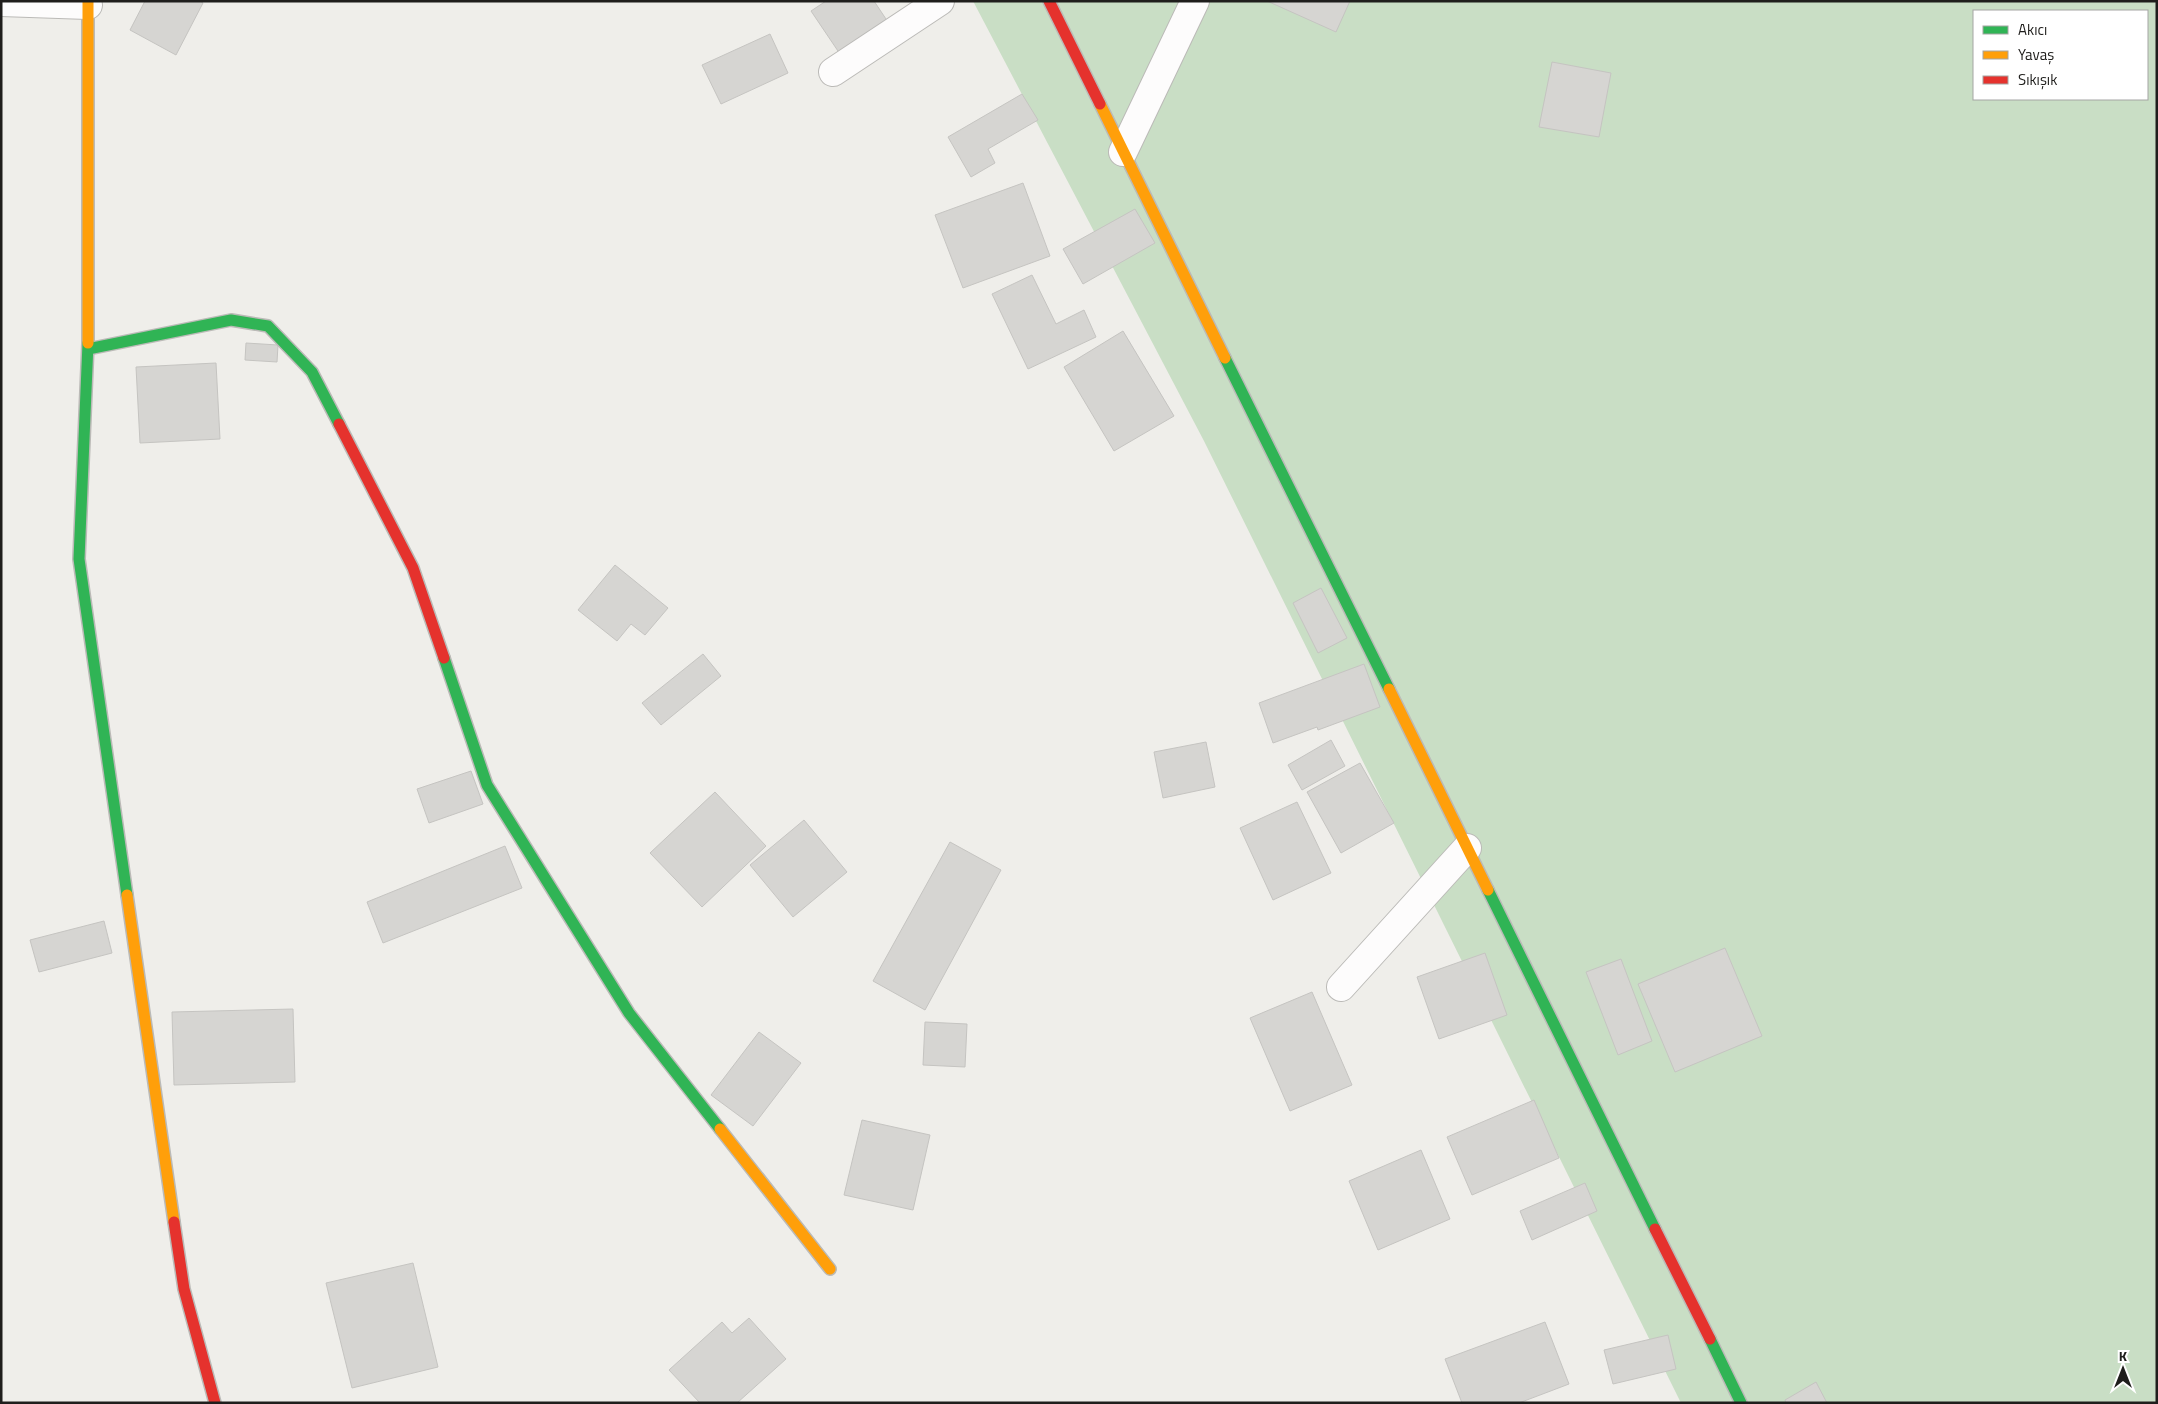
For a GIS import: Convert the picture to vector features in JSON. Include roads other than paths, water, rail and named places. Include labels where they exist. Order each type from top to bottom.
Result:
[{"type":"street","points":[[833,72],[940,1]]},
{"type":"street","points":[[1049,1],[1742,1403]]},
{"type":"street","points":[[1123,152],[1195,1]]},
{"type":"street","points":[[1,2],[88,3],[88,349],[79,559],[184,1289],[215,1403]]},
{"type":"street","points":[[88,349],[231,320],[268,326],[312,372],[413,568],[488,785],[630,1013],[830,1269]]},
{"type":"street","points":[[1341,987],[1467,848]]}]
